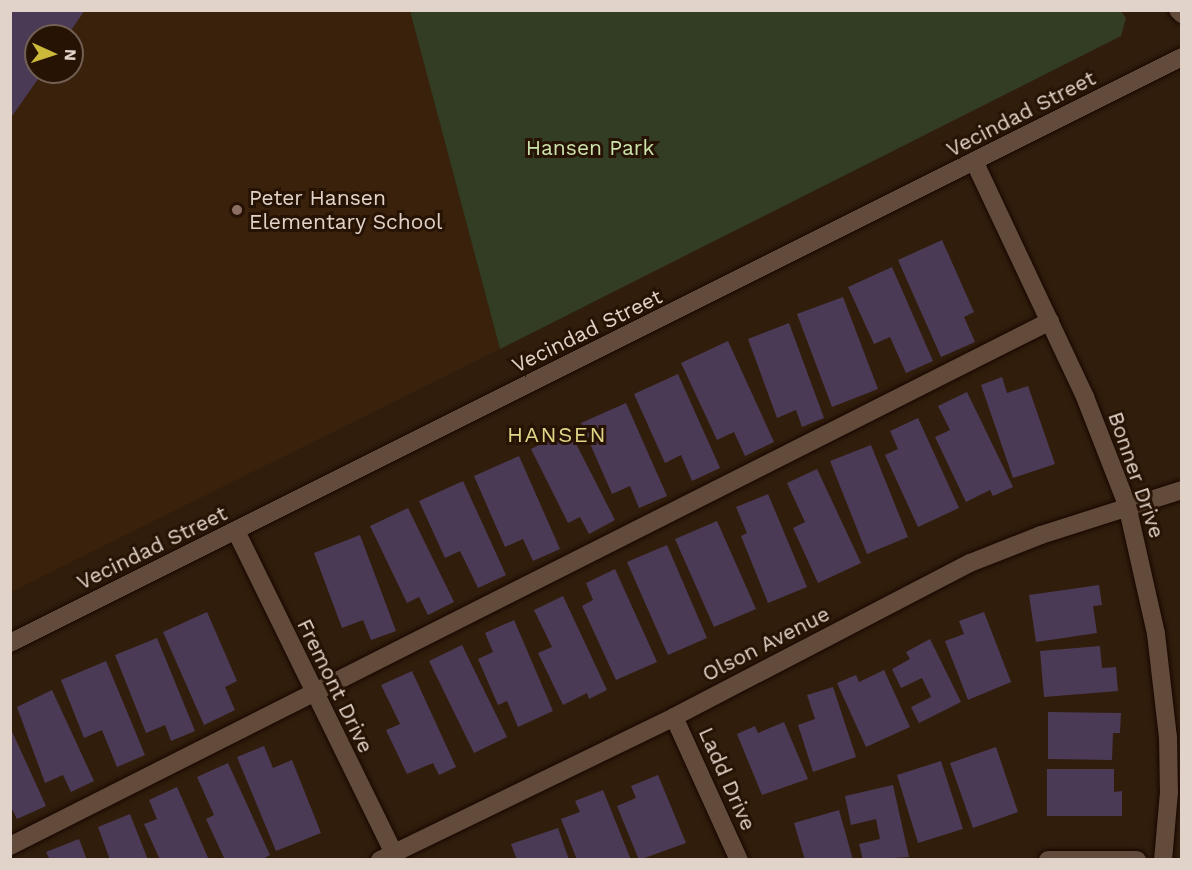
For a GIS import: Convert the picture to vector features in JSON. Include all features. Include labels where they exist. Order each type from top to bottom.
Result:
[{"type":"street","points":[[1178,10],[1182,14]]},
{"type":"street","name":"Vecindad Street","points":[[10,643],[975,163],[1182,57]]},
{"type":"street","name":"Bonner Drive","points":[[975,163],[1085,397],[1127,505],[1156,634],[1168,737],[1169,792],[1163,860]]},
{"type":"street","points":[[10,846],[314,695],[1050,321]]},
{"type":"street","name":"Olson Avenue","points":[[390,857],[674,717],[970,563],[1127,505],[1182,489]]},
{"type":"street","name":"Fremont Drive","points":[[236,531],[390,857]]},
{"type":"street","name":"Ladd Drive","points":[[674,717],[739,860]]},
{"type":"street","points":[[1048,860],[1137,860]]},
{"type":"shaded area","name":"Peter Hansen Elementary School","points":[[11,11],[410,11],[500,349],[11,592]]},
{"type":"green space","name":"Hansen Park","points":[[1120,10],[1126,18],[1121,36],[500,349],[410,11]]},
{"type":"building","points":[[10,10],[85,10],[75,24],[24,24],[24,84],[35,84],[10,119]]},
{"type":"building","points":[[942,240],[974,312],[964,317],[975,342],[941,357],[898,260]]},
{"type":"building","points":[[892,267],[933,361],[906,373],[890,337],[874,344],[848,287]]},
{"type":"building","points":[[843,297],[878,389],[832,407],[797,314]]},
{"type":"building","points":[[789,323],[824,418],[802,427],[796,410],[777,418],[748,339]]},
{"type":"building","points":[[728,341],[774,442],[745,456],[734,432],[717,440],[681,363]]},
{"type":"building","points":[[678,374],[720,468],[692,481],[681,455],[665,463],[634,394]]},
{"type":"building","points":[[1002,377],[1007,393],[1028,386],[1055,464],[1013,478],[981,385]]},
{"type":"building","points":[[967,392],[1013,487],[993,496],[990,490],[966,502],[935,437],[950,430],[938,406]]},
{"type":"building","points":[[626,403],[667,496],[639,508],[630,486],[612,494],[581,423]]},
{"type":"building","points":[[918,418],[959,508],[918,527],[885,455],[898,449],[890,431]]},
{"type":"building","points":[[569,430],[615,520],[589,534],[580,517],[568,523],[531,449]]},
{"type":"building","points":[[871,445],[908,537],[867,554],[830,461]]},
{"type":"building","points":[[519,456],[560,549],[533,561],[523,539],[505,547],[474,476]]},
{"type":"building","points":[[817,469],[861,563],[818,583],[793,528],[805,522],[787,483]]},
{"type":"building","points":[[463,481],[506,575],[478,588],[460,551],[445,558],[419,501]]},
{"type":"building","points":[[768,494],[807,587],[768,603],[741,536],[747,533],[736,507]]},
{"type":"building","points":[[408,508],[454,602],[428,615],[419,597],[407,603],[370,526]]},
{"type":"building","points":[[717,521],[756,609],[714,627],[675,539]]},
{"type":"building","points":[[360,535],[396,631],[371,640],[363,620],[342,628],[314,553]]},
{"type":"building","points":[[667,545],[707,638],[668,655],[627,562]]},
{"type":"building","points":[[615,569],[657,662],[616,680],[582,606],[593,600],[586,583]]},
{"type":"building","points":[[1099,585],[1102,605],[1093,606],[1097,633],[1036,642],[1029,595]]},
{"type":"building","points":[[563,596],[607,690],[589,699],[587,693],[563,705],[538,653],[552,647],[534,610]]},
{"type":"building","points":[[207,612],[237,681],[225,687],[235,710],[204,725],[163,632]]},
{"type":"building","points":[[984,612],[1011,682],[968,700],[945,641],[964,634],[959,621]]},
{"type":"building","points":[[514,620],[553,711],[518,727],[507,701],[498,705],[478,659],[493,652],[485,633]]},
{"type":"building","points":[[157,638],[195,731],[171,741],[165,725],[146,733],[115,655]]},
{"type":"building","points":[[930,639],[961,702],[919,723],[911,707],[931,697],[922,678],[901,688],[892,669],[910,659],[906,652]]},
{"type":"building","points":[[462,645],[507,737],[474,753],[429,661]]},
{"type":"building","points":[[1100,646],[1102,668],[1116,667],[1118,691],[1044,697],[1040,651]]},
{"type":"building","points":[[106,661],[145,755],[117,767],[102,730],[84,738],[61,680]]},
{"type":"building","points":[[884,670],[910,727],[866,747],[837,683],[856,675],[859,682]]},
{"type":"building","points":[[412,671],[456,767],[439,775],[433,763],[407,774],[386,730],[400,724],[381,685]]},
{"type":"building","points":[[833,687],[856,757],[813,772],[798,725],[815,719],[807,695]]},
{"type":"building","points":[[52,690],[94,781],[71,792],[63,775],[45,783],[17,707]]},
{"type":"building","points":[[1048,712],[1121,713],[1120,733],[1113,733],[1112,760],[1048,759]]},
{"type":"building","points":[[784,722],[808,779],[762,795],[737,734],[755,726],[758,733]]},
{"type":"building","points":[[10,727],[46,806],[17,819],[10,805]]},
{"type":"building","points":[[264,746],[273,768],[292,760],[321,833],[276,851],[237,757]]},
{"type":"building","points":[[996,747],[1018,812],[973,828],[950,763]]},
{"type":"building","points":[[941,761],[963,829],[918,843],[897,775]]},
{"type":"building","points":[[228,763],[270,855],[261,860],[225,860],[206,819],[214,815],[197,777]]},
{"type":"building","points":[[1047,769],[1114,769],[1114,792],[1122,791],[1122,816],[1047,816]]},
{"type":"building","points":[[658,775],[686,843],[639,860],[617,806],[636,798],[631,786]]},
{"type":"building","points":[[893,785],[909,857],[863,860],[859,844],[880,839],[876,819],[851,825],[845,796]]},
{"type":"building","points":[[177,787],[209,860],[160,860],[144,824],[157,819],[149,800]]},
{"type":"building","points":[[603,790],[631,860],[577,860],[561,819],[580,812],[575,801]]},
{"type":"building","points":[[839,810],[853,860],[805,860],[794,823]]},
{"type":"building","points":[[130,814],[148,860],[110,860],[98,827]]},
{"type":"building","points":[[558,828],[569,860],[517,860],[511,844]]},
{"type":"building","points":[[79,839],[87,860],[50,860],[46,852]]},
{"type":"place","name":"Peter Hansen Elementary School","points":[[237,210]]},
{"type":"district","name":"HANSEN","points":[[557,435]]}]
